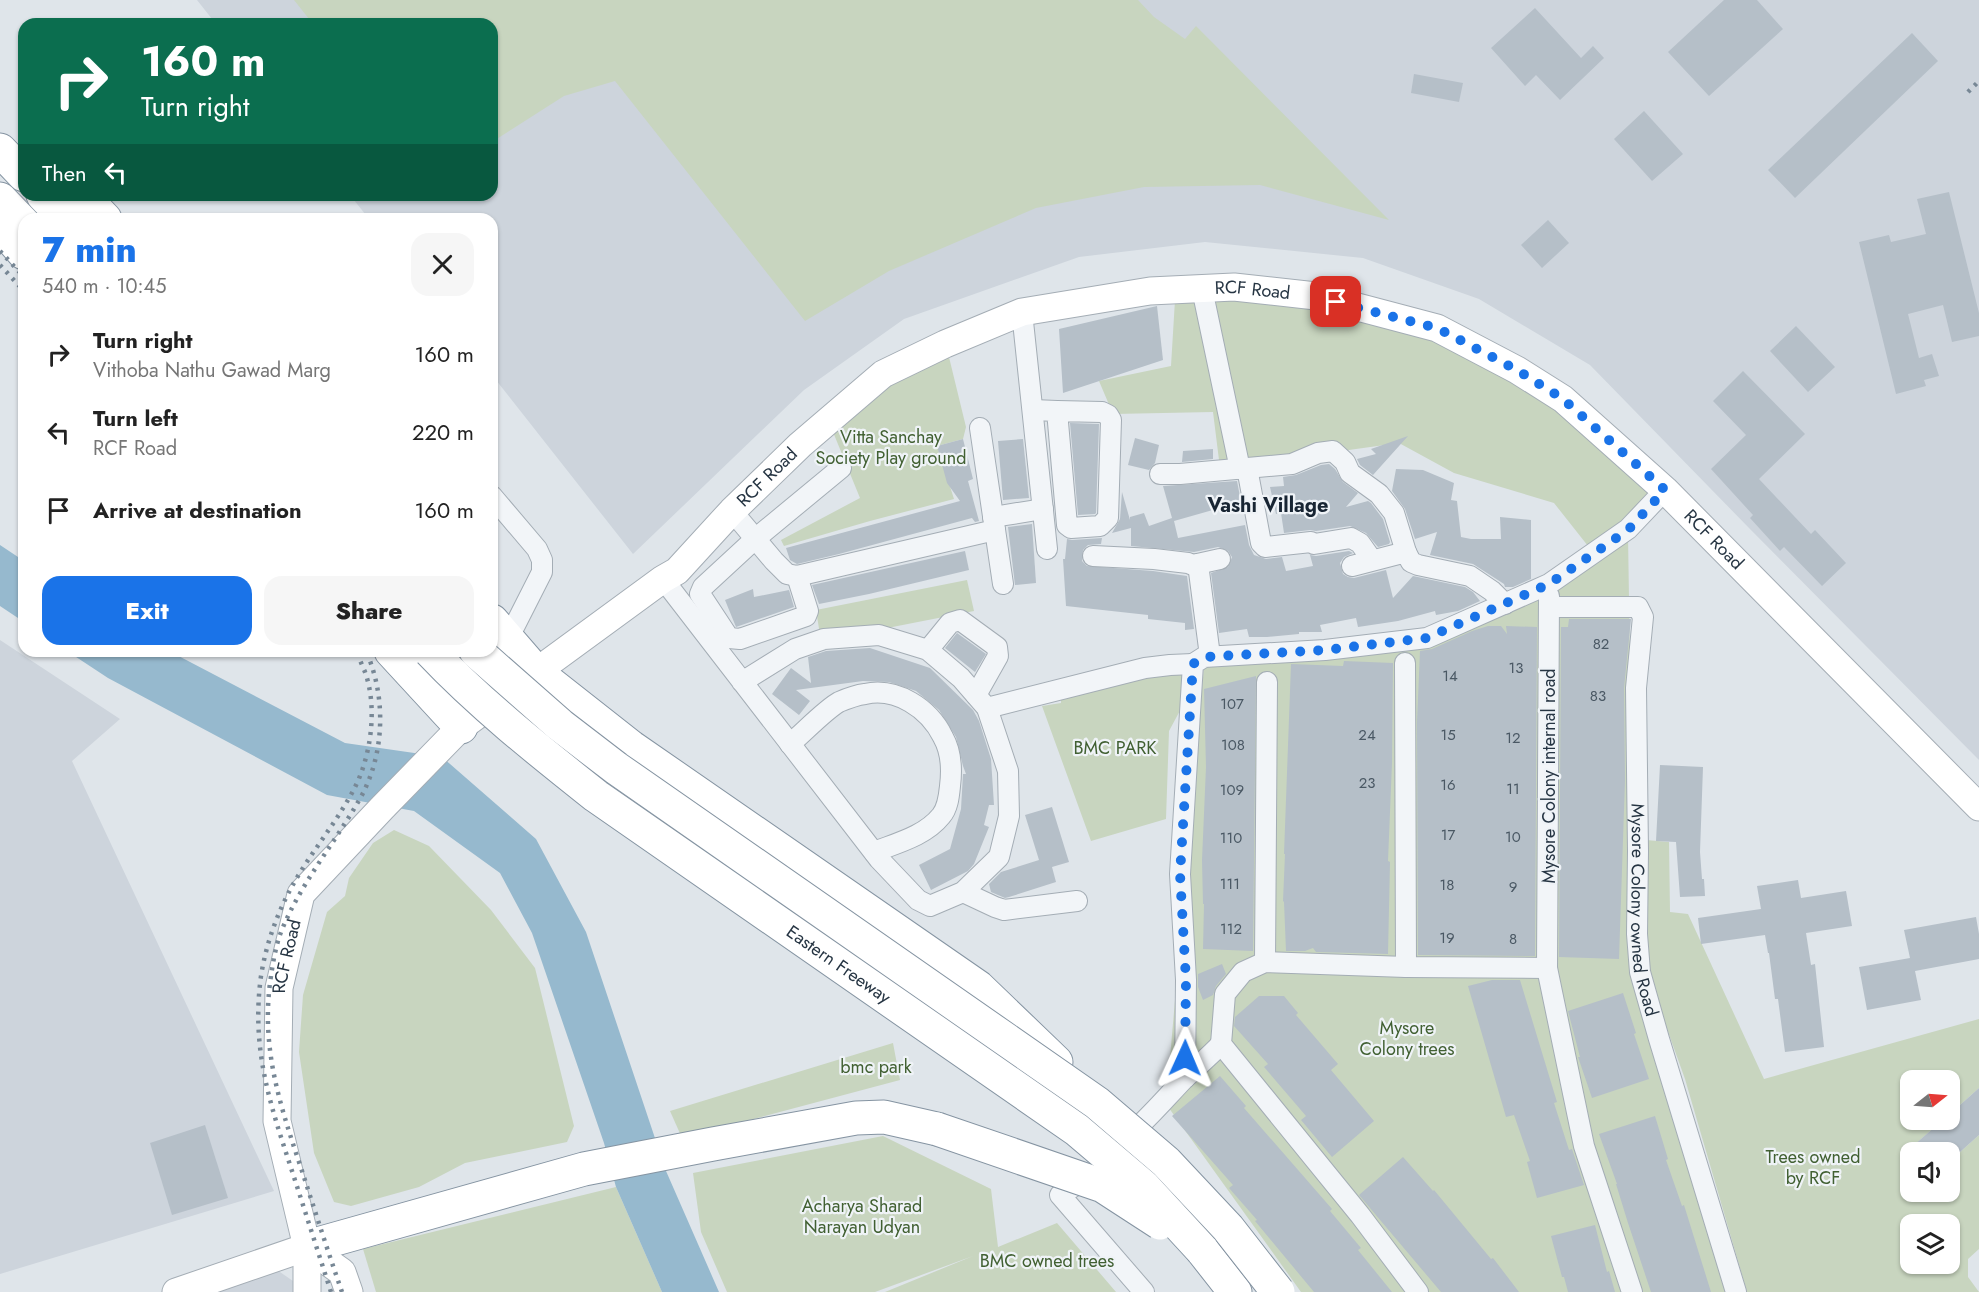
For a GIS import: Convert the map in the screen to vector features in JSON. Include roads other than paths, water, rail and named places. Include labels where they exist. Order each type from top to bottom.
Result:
[{"type":"highway","points":[[0,129],[18,142]]},
{"type":"highway","points":[[0,150],[18,169]]},
{"type":"highway","points":[[0,199],[18,218]]},
{"type":"highway","points":[[88,201],[99,213]]},
{"type":"highway","points":[[0,226],[18,246]]},
{"type":"highway","points":[[500,630],[537,673],[631,747],[978,987],[1097,1103]]},
{"type":"highway","points":[[395,657],[451,736]]},
{"type":"highway","name":"Eastern Freeway","points":[[436,657],[455,678],[539,751],[596,795],[1077,1130],[1143,1186],[1202,1250],[1235,1292]]},
{"type":"highway","name":"Eastern Freeway","points":[[483,657],[560,725],[616,768],[1097,1103],[1166,1162],[1228,1228],[1278,1292]]},
{"type":"highway","points":[[307,1246],[584,1169],[856,1118],[884,1117],[937,1129],[1103,1186],[1202,1250]]},
{"type":"street","name":"RCF Road","points":[[307,1292],[307,1246],[277,1121],[279,988],[301,894],[451,736],[677,571],[732,511],[800,445],[883,374],[945,344],[1022,312],[1150,291],[1234,287],[1316,296],[1437,328],[1517,370],[1563,399],[1665,490],[1979,807]]},
{"type":"street","points":[[1202,289],[1261,543],[1265,547],[1311,542],[1314,544],[1351,538],[1359,543],[1372,561]]},
{"type":"street","points":[[1022,312],[1047,549]]},
{"type":"street","points":[[1033,410],[1102,412],[1111,420],[1108,518],[1100,526],[1071,528],[1067,525],[1057,411]]},
{"type":"street","points":[[980,428],[1003,584]]},
{"type":"street","points":[[1160,474],[1292,464],[1318,453],[1333,451],[1345,462],[1350,473],[1378,494],[1394,513],[1411,562],[1470,576],[1492,591],[1505,604]]},
{"type":"street","points":[[797,576],[808,611],[806,616],[734,640],[729,638],[700,594],[703,587],[755,539],[841,468]]},
{"type":"street","points":[[981,701],[1023,698],[1145,668],[1202,660],[1325,650],[1427,638],[1549,584],[1628,530],[1665,490]]},
{"type":"street","points":[[498,503],[537,549],[542,560],[542,572],[500,630]]},
{"type":"street","points":[[732,511],[781,568],[788,574],[797,576],[1043,509]]},
{"type":"street","points":[[1352,566],[1406,552]]},
{"type":"street","points":[[1093,556],[1154,559],[1192,565],[1221,560]]},
{"type":"street","points":[[1185,1078],[1186,980],[1180,874],[1202,660],[1198,564]]},
{"type":"street","points":[[663,579],[742,682],[874,852],[924,905],[930,906],[963,892],[999,857],[1009,816],[1008,771],[981,701],[962,678],[928,650],[879,635],[824,639],[795,648],[742,682]]},
{"type":"street","name":"Mysore Colony internal road","points":[[1549,584],[1547,968],[1584,1146],[1632,1292]]},
{"type":"street","name":"Mysore Colony owned Road","points":[[1549,607],[1638,607],[1642,617],[1636,688],[1637,933],[1640,972],[1736,1292]]},
{"type":"street","points":[[928,650],[950,623],[960,620],[997,647],[998,656],[981,701]]},
{"type":"street","points":[[1405,663],[1406,967]]},
{"type":"street","points":[[1265,962],[1267,682]]},
{"type":"street","points":[[790,744],[838,703],[866,693],[892,693],[915,704],[931,719],[943,736],[950,756],[949,800],[943,814],[929,829],[874,852]]},
{"type":"street","points":[[963,892],[1004,910],[1077,901]]},
{"type":"street","points":[[1144,1292],[1060,1195],[1073,1187],[1143,1124],[1185,1078],[1208,1059],[1221,1044],[1225,994],[1243,972],[1265,962],[1406,967],[1547,968]]},
{"type":"street","points":[[1221,1044],[1360,1215],[1418,1292]]},
{"type":"street","points":[[176,1292],[307,1246],[342,1272],[349,1292]]},
{"type":"water","points":[[0,545],[18,557],[18,618],[0,606]]},
{"type":"water","points":[[76,657],[180,657],[345,743],[442,757],[536,839],[586,932],[666,1171],[719,1292],[662,1292],[616,1187],[604,1143],[532,933],[500,873],[414,811],[327,795],[108,678]]},
{"type":"railway","points":[[1968,92],[1979,81]]},
{"type":"railway","points":[[0,251],[18,270]]},
{"type":"railway","points":[[0,265],[18,284]]},
{"type":"railway","points":[[331,1292],[264,1076],[259,1003],[264,962],[281,908],[301,871],[353,791],[364,764],[372,717],[369,686],[359,657]]},
{"type":"railway","points":[[342,1292],[280,1099],[270,1051],[268,1002],[278,942],[289,914],[298,896],[352,812],[370,778],[379,742],[380,705],[373,668],[368,657]]},
{"type":"district","name":"Vashi Village","points":[[1268,505]]},
{"type":"park label","name":"Vitta Sanchay Society Play ground","points":[[891,447]]},
{"type":"park label","name":"BMC PARK","points":[[1115,748]]},
{"type":"park label","name":"Mysore Colony trees","points":[[1407,1038]]},
{"type":"park label","name":"bmc park","points":[[876,1067]]},
{"type":"park label","name":"Trees owned by RCF","points":[[1813,1167]]},
{"type":"park label","name":"Acharya Sharad Narayan Udyan","points":[[862,1216]]},
{"type":"park label","name":"BMC owned trees","points":[[1047,1261]]}]
